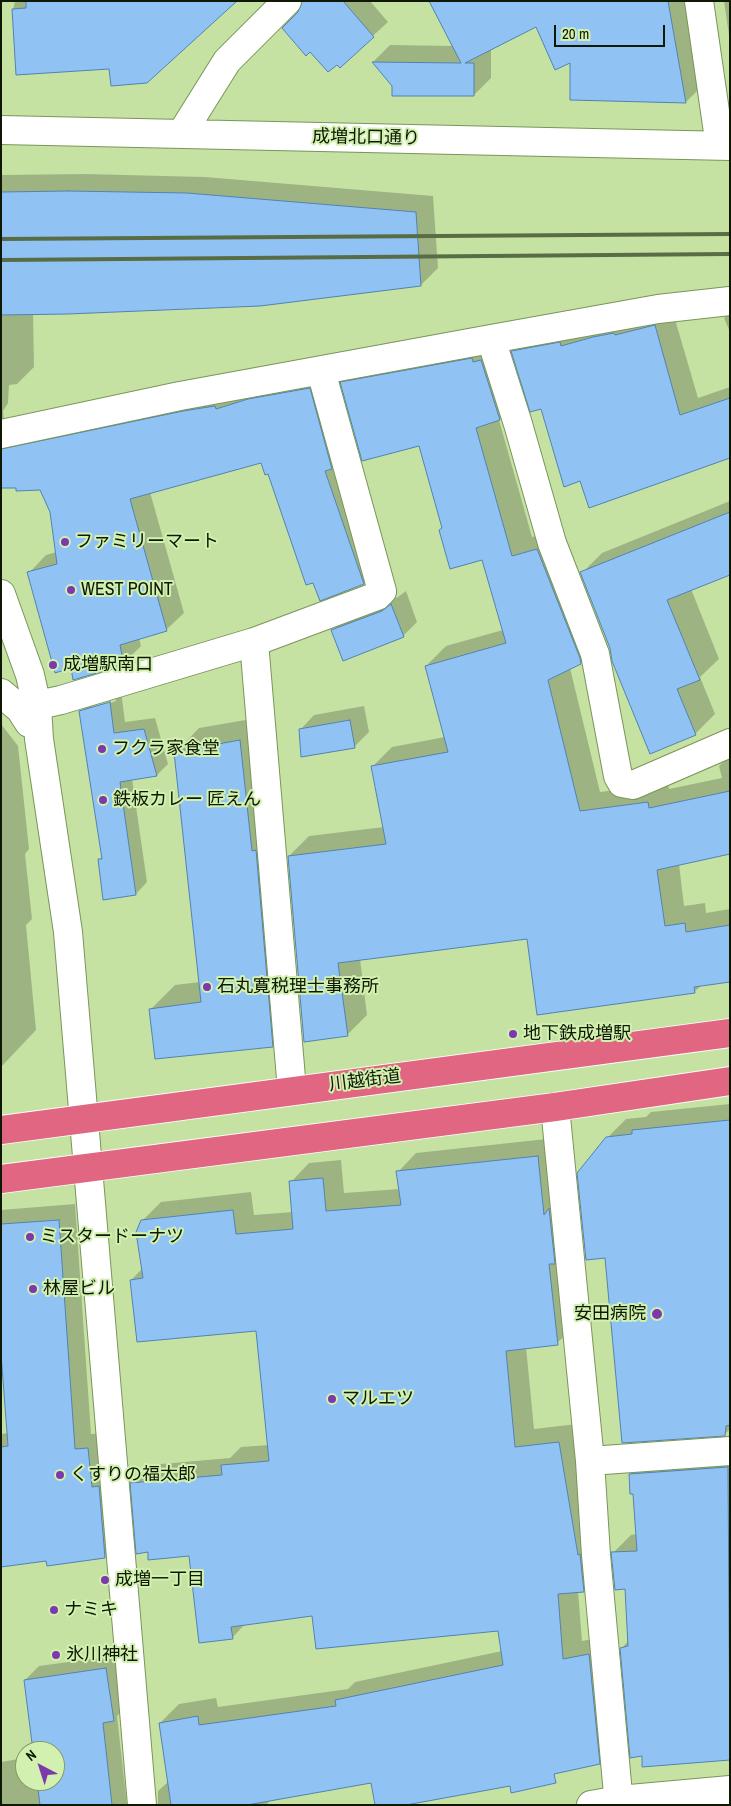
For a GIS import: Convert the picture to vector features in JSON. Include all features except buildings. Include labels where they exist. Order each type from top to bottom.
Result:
[{"type":"highway","name":"川越街道","points":[[1,1130],[730,1033]]},
{"type":"highway","points":[[1,1179],[555,1107],[730,1082]]},
{"type":"street","points":[[182,133],[227,60],[287,1]]},
{"type":"street","points":[[699,1],[725,146]]},
{"type":"street","name":"成増北口通り","points":[[1,130],[725,146]]},
{"type":"street","points":[[1,434],[180,396],[491,339],[658,309],[730,301]]},
{"type":"street","points":[[491,339],[518,424],[552,543],[595,654],[618,776],[622,783],[633,785],[730,743]]},
{"type":"street","points":[[19,703],[254,642],[377,596],[382,591],[322,371]]},
{"type":"street","points":[[1,595],[30,675],[19,703]]},
{"type":"street","points":[[254,642],[292,1090]]},
{"type":"street","points":[[19,703],[39,739],[68,932],[142,1805]]},
{"type":"street","points":[[555,1107],[590,1461],[596,1555],[619,1802]]},
{"type":"street","points":[[590,1461],[730,1451]]},
{"type":"street","points":[[591,1805],[730,1790]]},
{"type":"railway","points":[[1,239],[730,234]]},
{"type":"railway","points":[[1,260],[730,254]]},
{"type":"place","name":"ファミリーマート","points":[[65,542]]},
{"type":"place","name":"WEST POINT","points":[[71,590]]},
{"type":"place","name":"成増駅南口","points":[[53,665]]},
{"type":"place","name":"フクラ家食堂","points":[[102,749]]},
{"type":"place","name":"鉄板カレー 匠えん","points":[[103,800]]},
{"type":"place","name":"石丸寛税理士事務所","points":[[207,987]]},
{"type":"place","name":"地下鉄成増駅","points":[[513,1034]]},
{"type":"place","name":"ミスタードーナツ","points":[[30,1237]]},
{"type":"place","name":"林屋ビル","points":[[33,1289]]},
{"type":"place","name":"安田病院","points":[[657,1314]]},
{"type":"place","name":"マルエツ","points":[[332,1399]]},
{"type":"place","name":"くすりの福太郎","points":[[60,1475]]},
{"type":"place","name":"成増一丁目","points":[[105,1580]]},
{"type":"place","name":"ナミキ","points":[[54,1610]]},
{"type":"place","name":"氷川神社","points":[[56,1655]]}]
